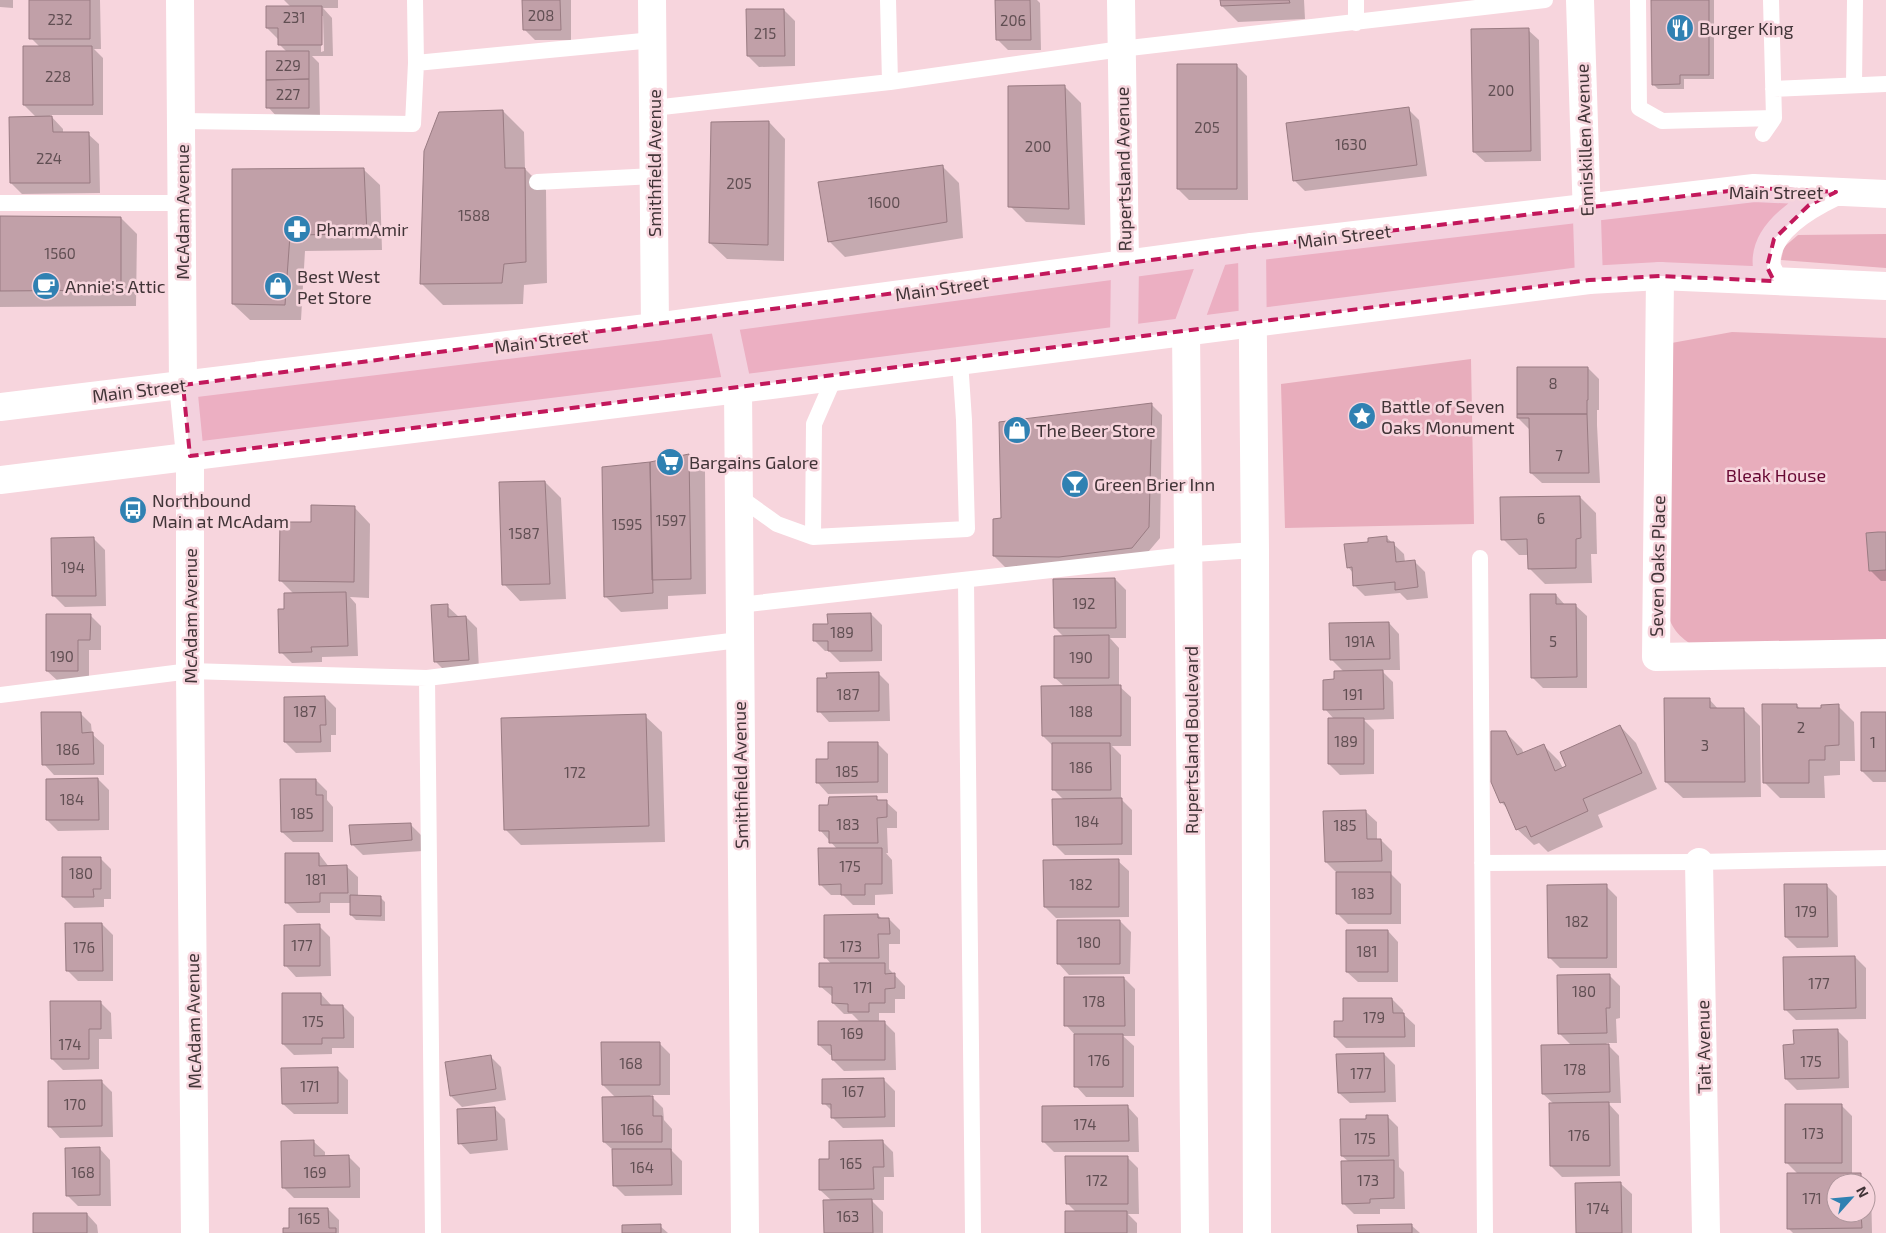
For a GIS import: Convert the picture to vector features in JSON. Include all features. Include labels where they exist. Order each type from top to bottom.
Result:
[{"type":"street","name":"McAdam Avenue","points":[[180,0],[183,385],[190,456],[195,1233]]},
{"type":"street","name":"Smithfield Avenue","points":[[652,0],[655,327]]},
{"type":"street","name":"Rupertsland Avenue","points":[[1121,0],[1125,263],[1124,339]]},
{"type":"street","name":"Enniskillen Avenue","points":[[1580,0],[1588,280]]},
{"type":"street","name":"Main Street","points":[[0,407],[655,327],[1125,263],[1585,207],[1754,188],[1886,194]]},
{"type":"street","points":[[1774,281],[1767,268],[1768,254],[1774,239],[1788,221],[1809,205],[1836,192]]},
{"type":"street","points":[[1252,247],[1256,550],[1257,1233]]},
{"type":"street","name":"Rupertsland Boulevard","points":[[1195,1233],[1186,331],[1214,252]]},
{"type":"street","points":[[0,480],[738,389],[1588,280],[1660,276],[1886,286]]},
{"type":"street","name":"Seven Oaks Place","points":[[1660,276],[1656,657],[1886,653]]},
{"type":"street","name":"Smithfield Avenue","points":[[723,318],[738,389],[745,1233]]},
{"type":"street","name":"Tait Avenue","points":[[1699,862],[1706,1233]]},
{"type":"lane","points":[[181,121],[413,124],[416,63],[416,0]]},
{"type":"lane","points":[[888,0],[890,82]]},
{"type":"lane","points":[[1356,0],[1356,23]]},
{"type":"lane","points":[[653,108],[890,82],[1121,49],[1545,0]]},
{"type":"lane","points":[[1638,0],[1639,108],[1662,121],[1774,118]]},
{"type":"lane","points":[[1763,134],[1774,118],[1772,0]]},
{"type":"lane","points":[[1854,85],[1855,0]]},
{"type":"lane","points":[[416,63],[653,40]]},
{"type":"lane","points":[[1773,89],[1886,84]]},
{"type":"lane","points":[[537,182],[654,176]]},
{"type":"lane","points":[[0,203],[182,203]]},
{"type":"lane","points":[[738,496],[777,524],[813,538],[967,529],[964,420],[960,361]]},
{"type":"lane","points":[[813,538],[814,424],[836,376]]},
{"type":"lane","points":[[739,605],[1189,555],[1256,550]]},
{"type":"lane","points":[[1480,558],[1485,1233]]},
{"type":"lane","points":[[966,581],[973,1233]]},
{"type":"lane","points":[[0,695],[190,670],[427,678],[739,640]]},
{"type":"lane","points":[[427,678],[433,1233]]},
{"type":"lane","points":[[1482,863],[1699,862],[1886,858]]},
{"type":"highlighted area","points":[[1754,188],[1836,192],[1809,205],[1774,239],[1767,267],[1774,281],[1660,276],[1589,280],[190,456],[183,385],[1252,247]]},
{"type":"green space","points":[[1886,234],[1886,268],[1781,260],[1784,247],[1798,235]]},
{"type":"green space","name":"Bleak House","points":[[1732,332],[1886,338],[1886,643],[1697,648],[1684,639],[1672,626],[1665,606],[1666,344]]},
{"type":"green space","points":[[1471,359],[1474,524],[1285,528],[1281,384]]},
{"type":"building","points":[[29,0],[90,0],[90,39],[29,39]]},
{"type":"building","points":[[522,0],[560,0],[561,30],[523,30]]},
{"type":"building","points":[[995,0],[1030,0],[1031,40],[996,40]]},
{"type":"building","points":[[1220,0],[1289,0],[1290,3],[1221,6]]},
{"type":"building","name":"Burger King","points":[[1651,0],[1709,0],[1709,75],[1680,75],[1680,84],[1652,85]]},
{"type":"building","points":[[266,6],[322,6],[322,45],[278,45],[278,28],[266,28]]},
{"type":"building","points":[[746,9],[784,9],[785,56],[747,56]]},
{"type":"building","points":[[1529,28],[1531,151],[1473,152],[1471,29]]},
{"type":"building","points":[[23,46],[92,46],[93,105],[23,105]]},
{"type":"building","points":[[266,51],[309,51],[309,79],[266,80]]},
{"type":"building","points":[[1177,64],[1237,64],[1237,189],[1177,189]]},
{"type":"building","points":[[309,79],[309,108],[266,108],[266,80]]},
{"type":"building","points":[[1065,85],[1069,209],[1008,207],[1008,86]]},
{"type":"building","points":[[1409,107],[1417,165],[1293,181],[1286,123]]},
{"type":"building","points":[[503,110],[505,168],[525,168],[526,262],[504,264],[502,283],[420,284],[424,151],[439,112]]},
{"type":"building","points":[[52,116],[53,132],[89,132],[90,183],[10,183],[9,117]]},
{"type":"building","points":[[769,121],[768,245],[709,243],[711,122]]},
{"type":"building","points":[[943,165],[947,222],[828,242],[818,182]]},
{"type":"building","points":[[364,168],[367,234],[290,235],[285,305],[232,304],[232,169]]},
{"type":"building","points":[[0,216],[121,217],[121,290],[0,291]]},
{"type":"building","points":[[1517,367],[1588,367],[1587,414],[1517,414]]},
{"type":"building","name":"Green Brier Inn","points":[[1152,403],[1149,527],[1132,548],[1059,557],[993,556],[993,519],[1001,518],[999,422]]},
{"type":"building","points":[[1517,414],[1587,414],[1589,473],[1530,473],[1529,418],[1517,418]]},
{"type":"building","points":[[689,454],[691,579],[652,580],[650,462]]},
{"type":"building","points":[[650,462],[653,593],[604,597],[602,467]]},
{"type":"building","points":[[545,481],[550,584],[502,585],[499,482]]},
{"type":"building","points":[[1580,496],[1581,538],[1576,539],[1576,568],[1528,569],[1527,539],[1501,540],[1500,497]]},
{"type":"building","points":[[311,505],[355,506],[354,582],[279,581],[280,522],[311,522]]},
{"type":"building","points":[[1886,532],[1886,570],[1869,571],[1866,533]]},
{"type":"building","points":[[1387,536],[1387,542],[1394,542],[1396,562],[1415,560],[1418,587],[1395,590],[1395,582],[1353,586],[1352,567],[1347,568],[1344,544],[1368,542],[1368,538]]},
{"type":"building","points":[[94,537],[96,596],[52,596],[51,538]]},
{"type":"building","points":[[1115,578],[1116,628],[1054,628],[1053,579]]},
{"type":"building","points":[[346,592],[348,646],[311,647],[312,652],[279,653],[278,609],[284,609],[284,593]]},
{"type":"building","points":[[1530,594],[1556,594],[1556,604],[1576,604],[1577,677],[1531,678]]},
{"type":"building","points":[[448,604],[448,617],[466,616],[469,660],[434,662],[431,605]]},
{"type":"building","points":[[871,613],[872,651],[828,651],[828,641],[813,641],[813,624],[828,624],[827,614]]},
{"type":"building","points":[[46,614],[91,614],[90,640],[78,640],[78,671],[46,671]]},
{"type":"building","points":[[1389,622],[1390,659],[1330,660],[1329,623]]},
{"type":"building","points":[[1109,635],[1109,678],[1054,678],[1054,636]]},
{"type":"building","points":[[1383,670],[1384,709],[1323,710],[1323,680],[1334,679],[1334,671]]},
{"type":"building","points":[[879,672],[879,711],[817,712],[817,678],[827,678],[826,673]]},
{"type":"building","points":[[1121,685],[1121,736],[1042,736],[1041,686]]},
{"type":"building","points":[[325,696],[326,725],[320,725],[321,742],[284,742],[284,697]]},
{"type":"building","points":[[1664,698],[1710,698],[1710,708],[1744,708],[1745,782],[1665,782]]},
{"type":"building","points":[[1762,704],[1797,704],[1797,708],[1821,708],[1821,705],[1839,704],[1839,745],[1825,746],[1825,760],[1809,760],[1809,783],[1763,783]]},
{"type":"building","points":[[41,712],[81,712],[82,733],[93,732],[94,764],[42,765]]},
{"type":"building","points":[[1861,712],[1886,712],[1886,771],[1861,771]]},
{"type":"building","points":[[646,714],[649,826],[504,830],[501,718]]},
{"type":"building","points":[[1328,718],[1364,718],[1364,764],[1328,764]]},
{"type":"building","points":[[1620,725],[1642,773],[1583,799],[1588,811],[1531,837],[1526,826],[1516,830],[1504,802],[1500,803],[1491,782],[1491,731],[1506,731],[1517,755],[1544,744],[1555,771],[1566,766],[1560,752]]},
{"type":"building","points":[[828,742],[878,742],[878,782],[816,783],[816,759],[828,759]]},
{"type":"building","points":[[1052,743],[1110,743],[1111,790],[1052,790]]},
{"type":"building","points":[[98,778],[99,820],[46,820],[46,779]]},
{"type":"building","points":[[280,779],[316,779],[316,795],[323,795],[323,831],[281,832]]},
{"type":"building","points":[[877,796],[877,800],[887,800],[887,817],[877,818],[878,843],[829,843],[829,831],[819,831],[819,805],[828,805],[829,797]]},
{"type":"building","points":[[1122,798],[1122,844],[1053,845],[1052,799]]},
{"type":"building","points":[[1366,810],[1367,839],[1381,839],[1382,861],[1325,862],[1323,811]]},
{"type":"building","points":[[411,823],[412,840],[351,845],[349,825]]},
{"type":"building","points":[[818,848],[882,848],[882,884],[865,884],[865,895],[841,895],[841,884],[819,885]]},
{"type":"building","points":[[285,853],[319,853],[319,866],[347,865],[348,893],[320,893],[320,902],[285,903]]},
{"type":"building","points":[[62,857],[101,857],[101,889],[93,889],[94,897],[62,897]]},
{"type":"building","points":[[1119,859],[1119,907],[1044,907],[1043,860]]},
{"type":"building","points":[[1336,872],[1391,872],[1391,914],[1336,914]]},
{"type":"building","points":[[1607,884],[1607,958],[1548,958],[1547,885]]},
{"type":"building","points":[[1784,884],[1827,884],[1828,937],[1785,937]]},
{"type":"building","points":[[350,895],[381,896],[381,916],[350,915]]},
{"type":"building","points":[[878,914],[878,918],[889,918],[890,934],[878,934],[879,958],[824,958],[824,915]]},
{"type":"building","points":[[1057,920],[1120,920],[1120,964],[1057,964]]},
{"type":"building","points":[[65,923],[102,923],[103,971],[66,971]]},
{"type":"building","points":[[320,924],[320,966],[284,966],[284,925]]},
{"type":"building","points":[[1346,930],[1388,930],[1388,972],[1346,972]]},
{"type":"building","points":[[1855,956],[1856,1008],[1784,1010],[1783,957]]},
{"type":"building","points":[[819,963],[885,963],[885,974],[895,973],[895,988],[885,989],[885,1003],[869,1003],[869,1012],[848,1012],[848,1004],[832,1003],[832,987],[819,987]]},
{"type":"building","points":[[1610,974],[1610,1008],[1606,1008],[1607,1033],[1558,1034],[1557,975]]},
{"type":"building","points":[[1064,977],[1124,977],[1125,1026],[1064,1026]]},
{"type":"building","points":[[282,993],[321,993],[321,1005],[343,1005],[344,1038],[322,1038],[322,1044],[282,1044]]},
{"type":"building","points":[[1343,998],[1392,998],[1393,1013],[1404,1013],[1405,1037],[1334,1037],[1334,1021],[1343,1021]]},
{"type":"building","points":[[50,1001],[101,1001],[101,1029],[89,1029],[89,1059],[51,1059]]},
{"type":"building","points":[[818,1021],[885,1021],[885,1060],[832,1060],[831,1045],[818,1045]]},
{"type":"building","points":[[1838,1029],[1839,1078],[1785,1079],[1783,1045],[1794,1044],[1793,1030]]},
{"type":"building","points":[[1074,1034],[1123,1034],[1123,1087],[1074,1087]]},
{"type":"building","points":[[601,1042],[660,1042],[660,1085],[602,1085]]},
{"type":"building","points":[[1609,1044],[1610,1092],[1542,1094],[1541,1045]]},
{"type":"building","points":[[1384,1053],[1385,1092],[1338,1093],[1336,1054]]},
{"type":"building","points":[[491,1055],[496,1089],[450,1096],[445,1062]]},
{"type":"building","points":[[338,1067],[338,1103],[282,1104],[281,1068]]},
{"type":"building","points":[[884,1078],[885,1117],[831,1118],[831,1104],[822,1104],[822,1079]]},
{"type":"building","points":[[102,1080],[102,1126],[48,1127],[48,1081]]},
{"type":"building","points":[[653,1096],[653,1116],[662,1116],[662,1142],[603,1142],[602,1097]]},
{"type":"building","points":[[1609,1102],[1610,1166],[1550,1166],[1549,1103]]},
{"type":"building","points":[[1785,1104],[1842,1104],[1842,1163],[1785,1163]]},
{"type":"building","points":[[1128,1105],[1129,1141],[1042,1142],[1042,1106]]},
{"type":"building","points":[[495,1107],[497,1140],[458,1144],[457,1109]]},
{"type":"building","points":[[1366,1115],[1388,1115],[1389,1156],[1341,1156],[1340,1119],[1366,1119]]},
{"type":"building","points":[[314,1140],[314,1156],[349,1155],[350,1187],[282,1188],[281,1141]]},
{"type":"building","points":[[883,1140],[884,1167],[873,1167],[874,1189],[819,1190],[819,1159],[829,1159],[829,1141]]},
{"type":"building","points":[[100,1147],[100,1195],[66,1196],[65,1148]]},
{"type":"building","points":[[612,1149],[671,1149],[672,1185],[613,1186]]},
{"type":"building","points":[[1065,1156],[1128,1156],[1128,1204],[1066,1204]]},
{"type":"building","points":[[1394,1160],[1394,1198],[1370,1199],[1370,1203],[1342,1204],[1341,1161]]},
{"type":"building","points":[[1787,1173],[1826,1173],[1826,1223],[1862,1223],[1862,1228],[1787,1229]]},
{"type":"building","points":[[1621,1182],[1622,1233],[1576,1233],[1575,1183]]},
{"type":"building","points":[[872,1199],[873,1233],[824,1233],[823,1200]]},
{"type":"building","points":[[289,1208],[328,1208],[329,1228],[336,1228],[336,1233],[283,1233],[283,1228],[289,1228]]},
{"type":"building","points":[[1065,1211],[1127,1211],[1127,1233],[1065,1233]]},
{"type":"building","points":[[33,1213],[87,1213],[87,1233],[33,1233]]},
{"type":"building","points":[[661,1224],[661,1233],[622,1233],[622,1225]]},
{"type":"building","points":[[1412,1224],[1412,1233],[1358,1233],[1357,1225]]},
{"type":"place","name":"Burger King","points":[[1680,28]]},
{"type":"place","name":"PharmAmir","points":[[297,229]]},
{"type":"place","name":"Annie's Attic","points":[[46,286]]},
{"type":"place","name":"Best West Pet Store","points":[[278,286]]},
{"type":"place","name":"Battle of Seven Oaks Monument","points":[[1362,416]]},
{"type":"place","name":"The Beer Store","points":[[1017,430]]},
{"type":"place","name":"Bargains Galore","points":[[670,462]]},
{"type":"place","name":"Green Brier Inn","points":[[1075,484]]},
{"type":"place","name":"Northbound Main at McAdam","points":[[133,510]]}]
